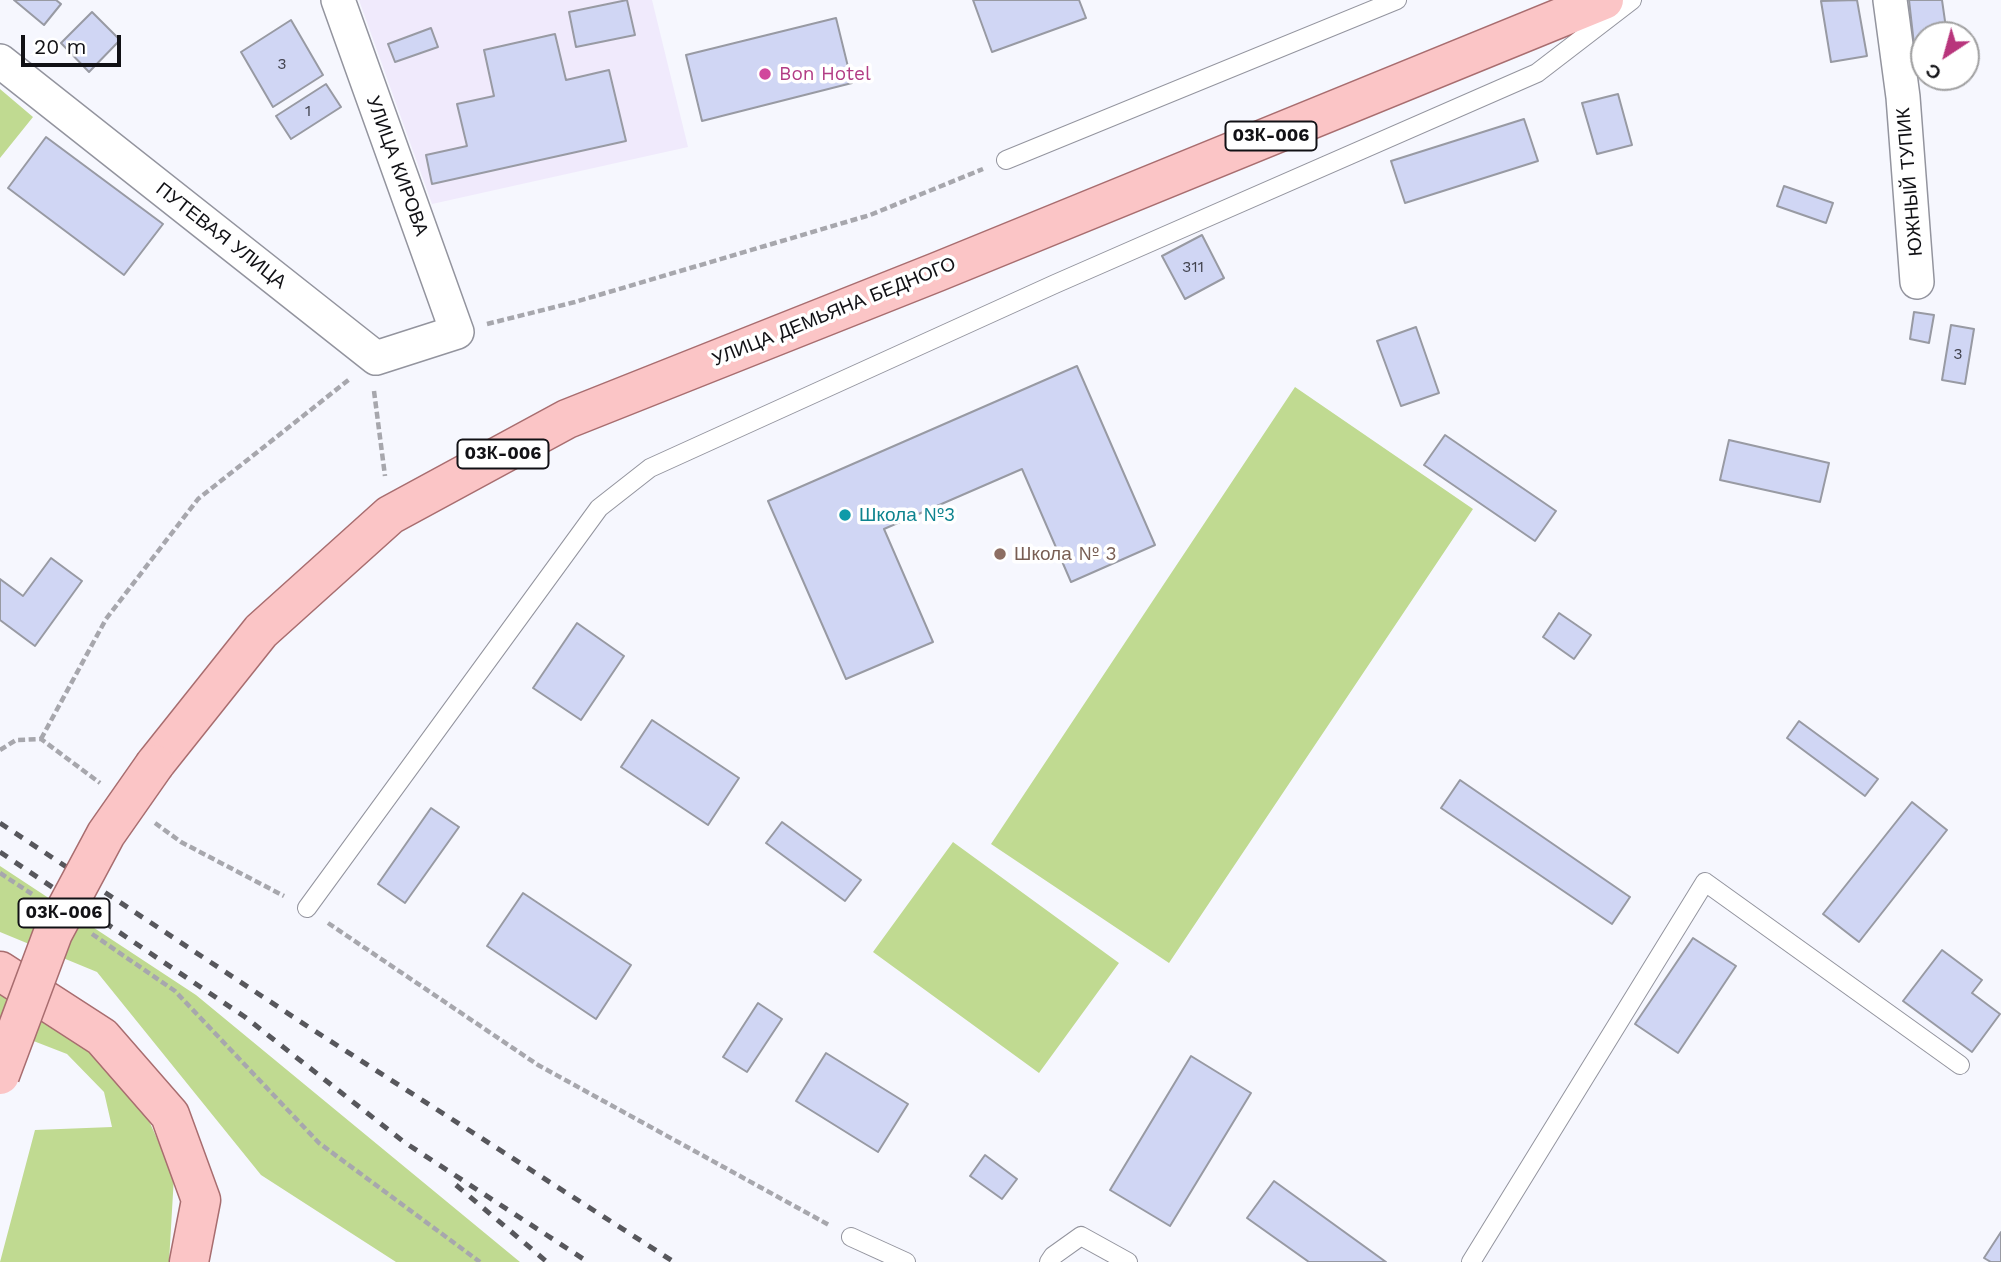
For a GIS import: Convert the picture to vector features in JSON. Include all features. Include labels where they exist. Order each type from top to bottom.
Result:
[{"type":"main road","name":"УЛИЦА ДЕМЬЯНА БЕДНОГО","points":[[0,1075],[54,933],[106,834],[155,764],[261,631],[390,515],[567,419],[937,272],[1604,0]]},
{"type":"main road","points":[[0,971],[102,1037],[170,1115],[201,1200],[189,1262]]},
{"type":"street","name":"УЛИЦА КИРОВА","points":[[338,0],[457,332]]},
{"type":"street","name":"ЮЖНЫЙ ТУПИК","points":[[1890,0],[1903,97],[1917,282]]},
{"type":"street","name":"ПУТЕВАЯ УЛИЦА","points":[[0,61],[375,372]]},
{"type":"street","points":[[375,372],[457,332]]},
{"type":"lane","points":[[1006,160],[1397,0]]},
{"type":"lane","points":[[307,908],[599,508],[650,468],[1043,289],[1536,72],[1632,0]]},
{"type":"lane","points":[[1471,1262],[1705,883],[1960,1065]]},
{"type":"lane","points":[[1049,1262],[1053,1256],[1082,1236],[1128,1262]]},
{"type":"lane","points":[[851,1237],[906,1262]]},
{"type":"path","points":[[457,332],[575,302],[870,215],[1006,160]]},
{"type":"path","points":[[41,738],[106,619],[198,499],[375,372],[390,515]]},
{"type":"path","points":[[0,750],[16,740],[41,738],[106,786]]},
{"type":"path","points":[[149,818],[181,842],[307,908],[538,1065],[851,1237]]},
{"type":"path","points":[[0,873],[33,895]]},
{"type":"path","points":[[88,932],[175,991],[319,1143],[480,1262]]},
{"type":"shaded area","points":[[359,0],[652,0],[688,147],[432,204]]},
{"type":"green space","points":[[0,89],[33,117],[0,158]]},
{"type":"green space","points":[[1295,387],[1473,509],[1169,963],[991,844]]},
{"type":"green space","points":[[953,842],[1119,963],[1039,1073],[873,952]]},
{"type":"green space","points":[[0,866],[196,995],[520,1262],[396,1262],[261,1175],[97,972],[0,932]]},
{"type":"green space","points":[[0,989],[76,1036],[140,1101],[174,1176],[169,1262],[0,1262],[35,1130],[112,1127],[104,1092],[67,1054],[0,1028]]},
{"type":"building","points":[[14,0],[56,0],[61,4],[44,25]]},
{"type":"building","points":[[627,0],[635,35],[576,47],[569,12]]},
{"type":"building","points":[[973,0],[1079,0],[1086,18],[992,52]]},
{"type":"building","points":[[1857,0],[1867,56],[1831,62],[1821,1]]},
{"type":"building","points":[[1909,0],[1942,0],[1945,21],[1911,21]]},
{"type":"building","points":[[92,12],[120,40],[89,72],[61,43]]},
{"type":"building","points":[[836,18],[852,83],[702,121],[686,55]]},
{"type":"building","points":[[291,20],[323,75],[273,107],[241,52]]},
{"type":"building","points":[[431,28],[438,47],[395,62],[388,44]]},
{"type":"building","points":[[555,34],[566,80],[609,70],[626,141],[432,184],[426,155],[467,146],[457,104],[494,96],[484,50]]},
{"type":"building","points":[[326,84],[341,107],[291,139],[276,116]]},
{"type":"building","points":[[1618,94],[1632,145],[1597,154],[1582,103]]},
{"type":"building","points":[[1524,119],[1538,161],[1405,203],[1391,161]]},
{"type":"building","points":[[46,137],[163,224],[124,275],[8,188]]},
{"type":"building","points":[[1784,186],[1833,203],[1826,223],[1777,206]]},
{"type":"building","points":[[1202,235],[1224,278],[1185,299],[1162,256]]},
{"type":"building","points":[[1914,312],[1934,315],[1929,343],[1910,339]]},
{"type":"building","points":[[1951,325],[1974,329],[1965,384],[1942,380]]},
{"type":"building","points":[[1416,327],[1439,393],[1401,406],[1377,341]]},
{"type":"building","name":"Школа №3","points":[[1077,366],[1155,545],[1071,582],[1022,469],[884,529],[933,642],[846,679],[768,501]]},
{"type":"building","points":[[1445,435],[1556,511],[1535,541],[1424,465]]},
{"type":"building","points":[[1729,440],[1829,463],[1820,502],[1720,480]]},
{"type":"building","points":[[51,558],[82,581],[35,646],[0,620],[0,579],[23,596]]},
{"type":"building","points":[[1559,613],[1591,635],[1574,659],[1543,637]]},
{"type":"building","points":[[577,623],[624,656],[581,720],[533,688]]},
{"type":"building","points":[[652,720],[739,778],[708,825],[621,767]]},
{"type":"building","points":[[1799,721],[1878,779],[1865,796],[1787,738]]},
{"type":"building","points":[[1460,780],[1630,897],[1612,924],[1441,808]]},
{"type":"building","points":[[1912,802],[1947,830],[1859,942],[1823,914]]},
{"type":"building","points":[[431,808],[459,827],[405,903],[378,884]]},
{"type":"building","points":[[782,822],[861,880],[845,901],[766,843]]},
{"type":"building","points":[[523,893],[631,965],[596,1019],[487,946]]},
{"type":"building","points":[[1693,938],[1736,966],[1678,1053],[1635,1024]]},
{"type":"building","points":[[1942,950],[1982,980],[1972,993],[2000,1014],[1972,1052],[1903,1001]]},
{"type":"building","points":[[758,1003],[782,1019],[747,1072],[723,1057]]},
{"type":"building","points":[[826,1053],[908,1104],[878,1152],[796,1101]]},
{"type":"building","points":[[1191,1056],[1251,1093],[1170,1226],[1110,1190]]},
{"type":"building","points":[[985,1155],[1017,1179],[1002,1199],[970,1176]]},
{"type":"building","points":[[1274,1181],[1386,1262],[1309,1262],[1247,1218]]},
{"type":"building","points":[[2001,1232],[2001,1262],[1991,1262],[1984,1258]]},
{"type":"railway","points":[[0,823],[307,1026],[674,1262]]},
{"type":"railway","points":[[0,852],[245,1017],[404,1142],[588,1262]]},
{"type":"railway","points":[[456,1185],[547,1262]]},
{"type":"place","name":"Bon Hotel","points":[[765,74]]},
{"type":"place","name":"Школа №3","points":[[845,515]]},
{"type":"place","name":"Школа № 3","points":[[1000,554]]}]
